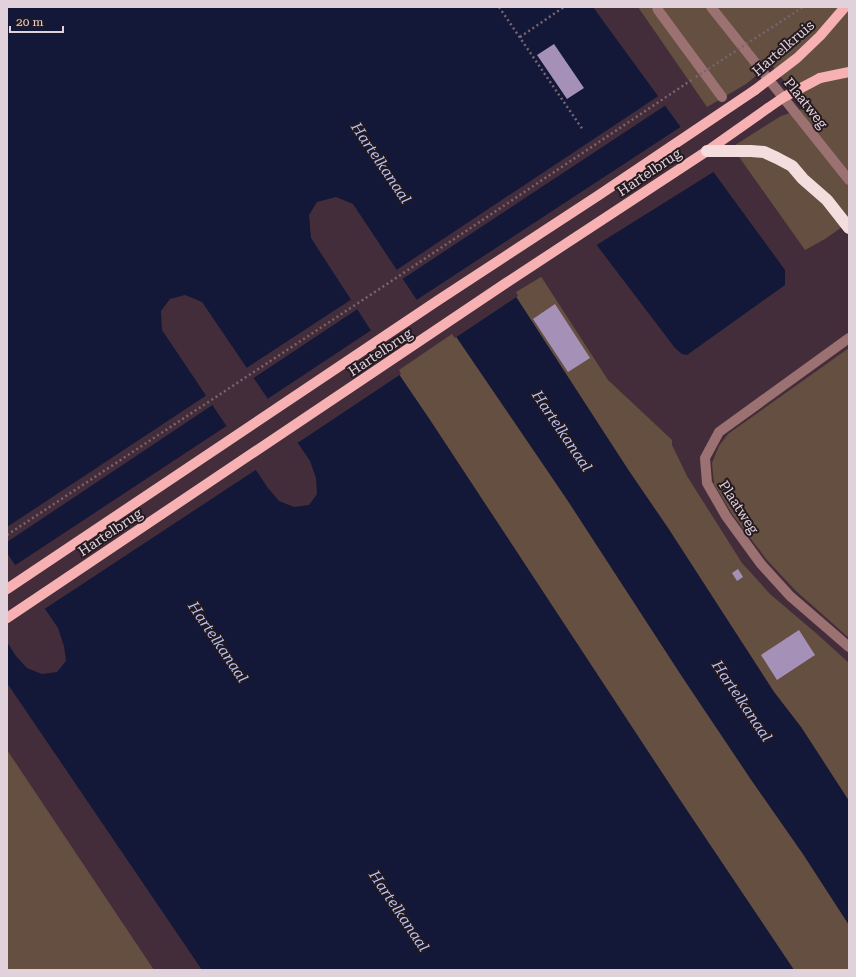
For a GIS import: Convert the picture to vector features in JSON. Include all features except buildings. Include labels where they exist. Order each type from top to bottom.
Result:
[{"type":"highway","points":[[707,151],[764,152],[792,166],[803,179],[827,200],[849,228]]},
{"type":"main road","name":"Hartelkruis","points":[[755,90],[797,58],[820,36],[845,7]]},
{"type":"main road","name":"Hartelbrug","points":[[7,618],[506,283],[707,151],[784,97],[820,78],[849,72]]},
{"type":"main road","name":"Hartelbrug","points":[[7,589],[437,301],[606,191],[755,90]]},
{"type":"street","points":[[657,7],[722,97]]},
{"type":"street","name":"Plaatweg","points":[[711,7],[849,180]]},
{"type":"street","name":"Plaatweg","points":[[849,338],[719,432],[705,458],[707,483],[726,516],[761,564],[790,596],[849,647]]},
{"type":"path","points":[[499,7],[583,130]]},
{"type":"path","points":[[520,37],[564,7]]},
{"type":"path","name":"Hartelkruis","points":[[7,535],[803,7]]},
{"type":"shaded area","points":[[638,7],[849,7],[849,222],[825,239],[805,250],[732,147],[781,116],[805,108],[770,63],[746,84],[707,107]]},
{"type":"shaded area","points":[[540,275],[608,380],[672,440],[672,445],[687,476],[742,563],[770,594],[849,663],[849,801],[801,727],[774,692],[514,295],[513,292]]},
{"type":"shaded area","points":[[453,332],[568,501],[683,678],[803,854],[849,925],[849,970],[794,970],[396,370]]},
{"type":"shaded area","points":[[849,348],[849,638],[795,590],[767,560],[732,514],[714,484],[712,463],[719,446],[728,434]]},
{"type":"shaded area","points":[[7,750],[154,970],[7,970]]},
{"type":"water","name":"Hartelkanaal","points":[[7,7],[593,7],[785,270],[785,285],[687,355],[682,354],[675,348],[592,239],[513,292],[774,692],[801,727],[849,801],[849,925],[803,854],[683,678],[568,501],[453,332],[396,370],[794,970],[202,970],[7,683],[7,642],[16,656],[27,668],[42,674],[57,672],[66,661],[64,646],[58,628],[7,553]],"holes":[[[336,197],[353,204],[442,338],[396,369],[311,238],[309,215],[317,202]],[[185,295],[202,302],[310,461],[316,478],[317,494],[309,505],[294,507],[279,501],[268,488],[162,330],[161,311],[170,299]]]},
{"type":"pier","points":[[660,95],[666,105],[401,280],[395,271]]},
{"type":"pier","points":[[682,126],[715,171],[595,246],[592,241],[541,277],[516,292],[518,296],[455,338],[452,334],[399,370],[401,374],[296,444],[266,400],[373,329],[397,367],[440,338],[415,301]]},
{"type":"pier","points":[[352,299],[359,308],[252,379],[245,369]]},
{"type":"pier","points":[[207,395],[214,404],[7,542],[7,527]]},
{"type":"pier","points":[[228,425],[257,469],[43,610],[14,566]]}]
